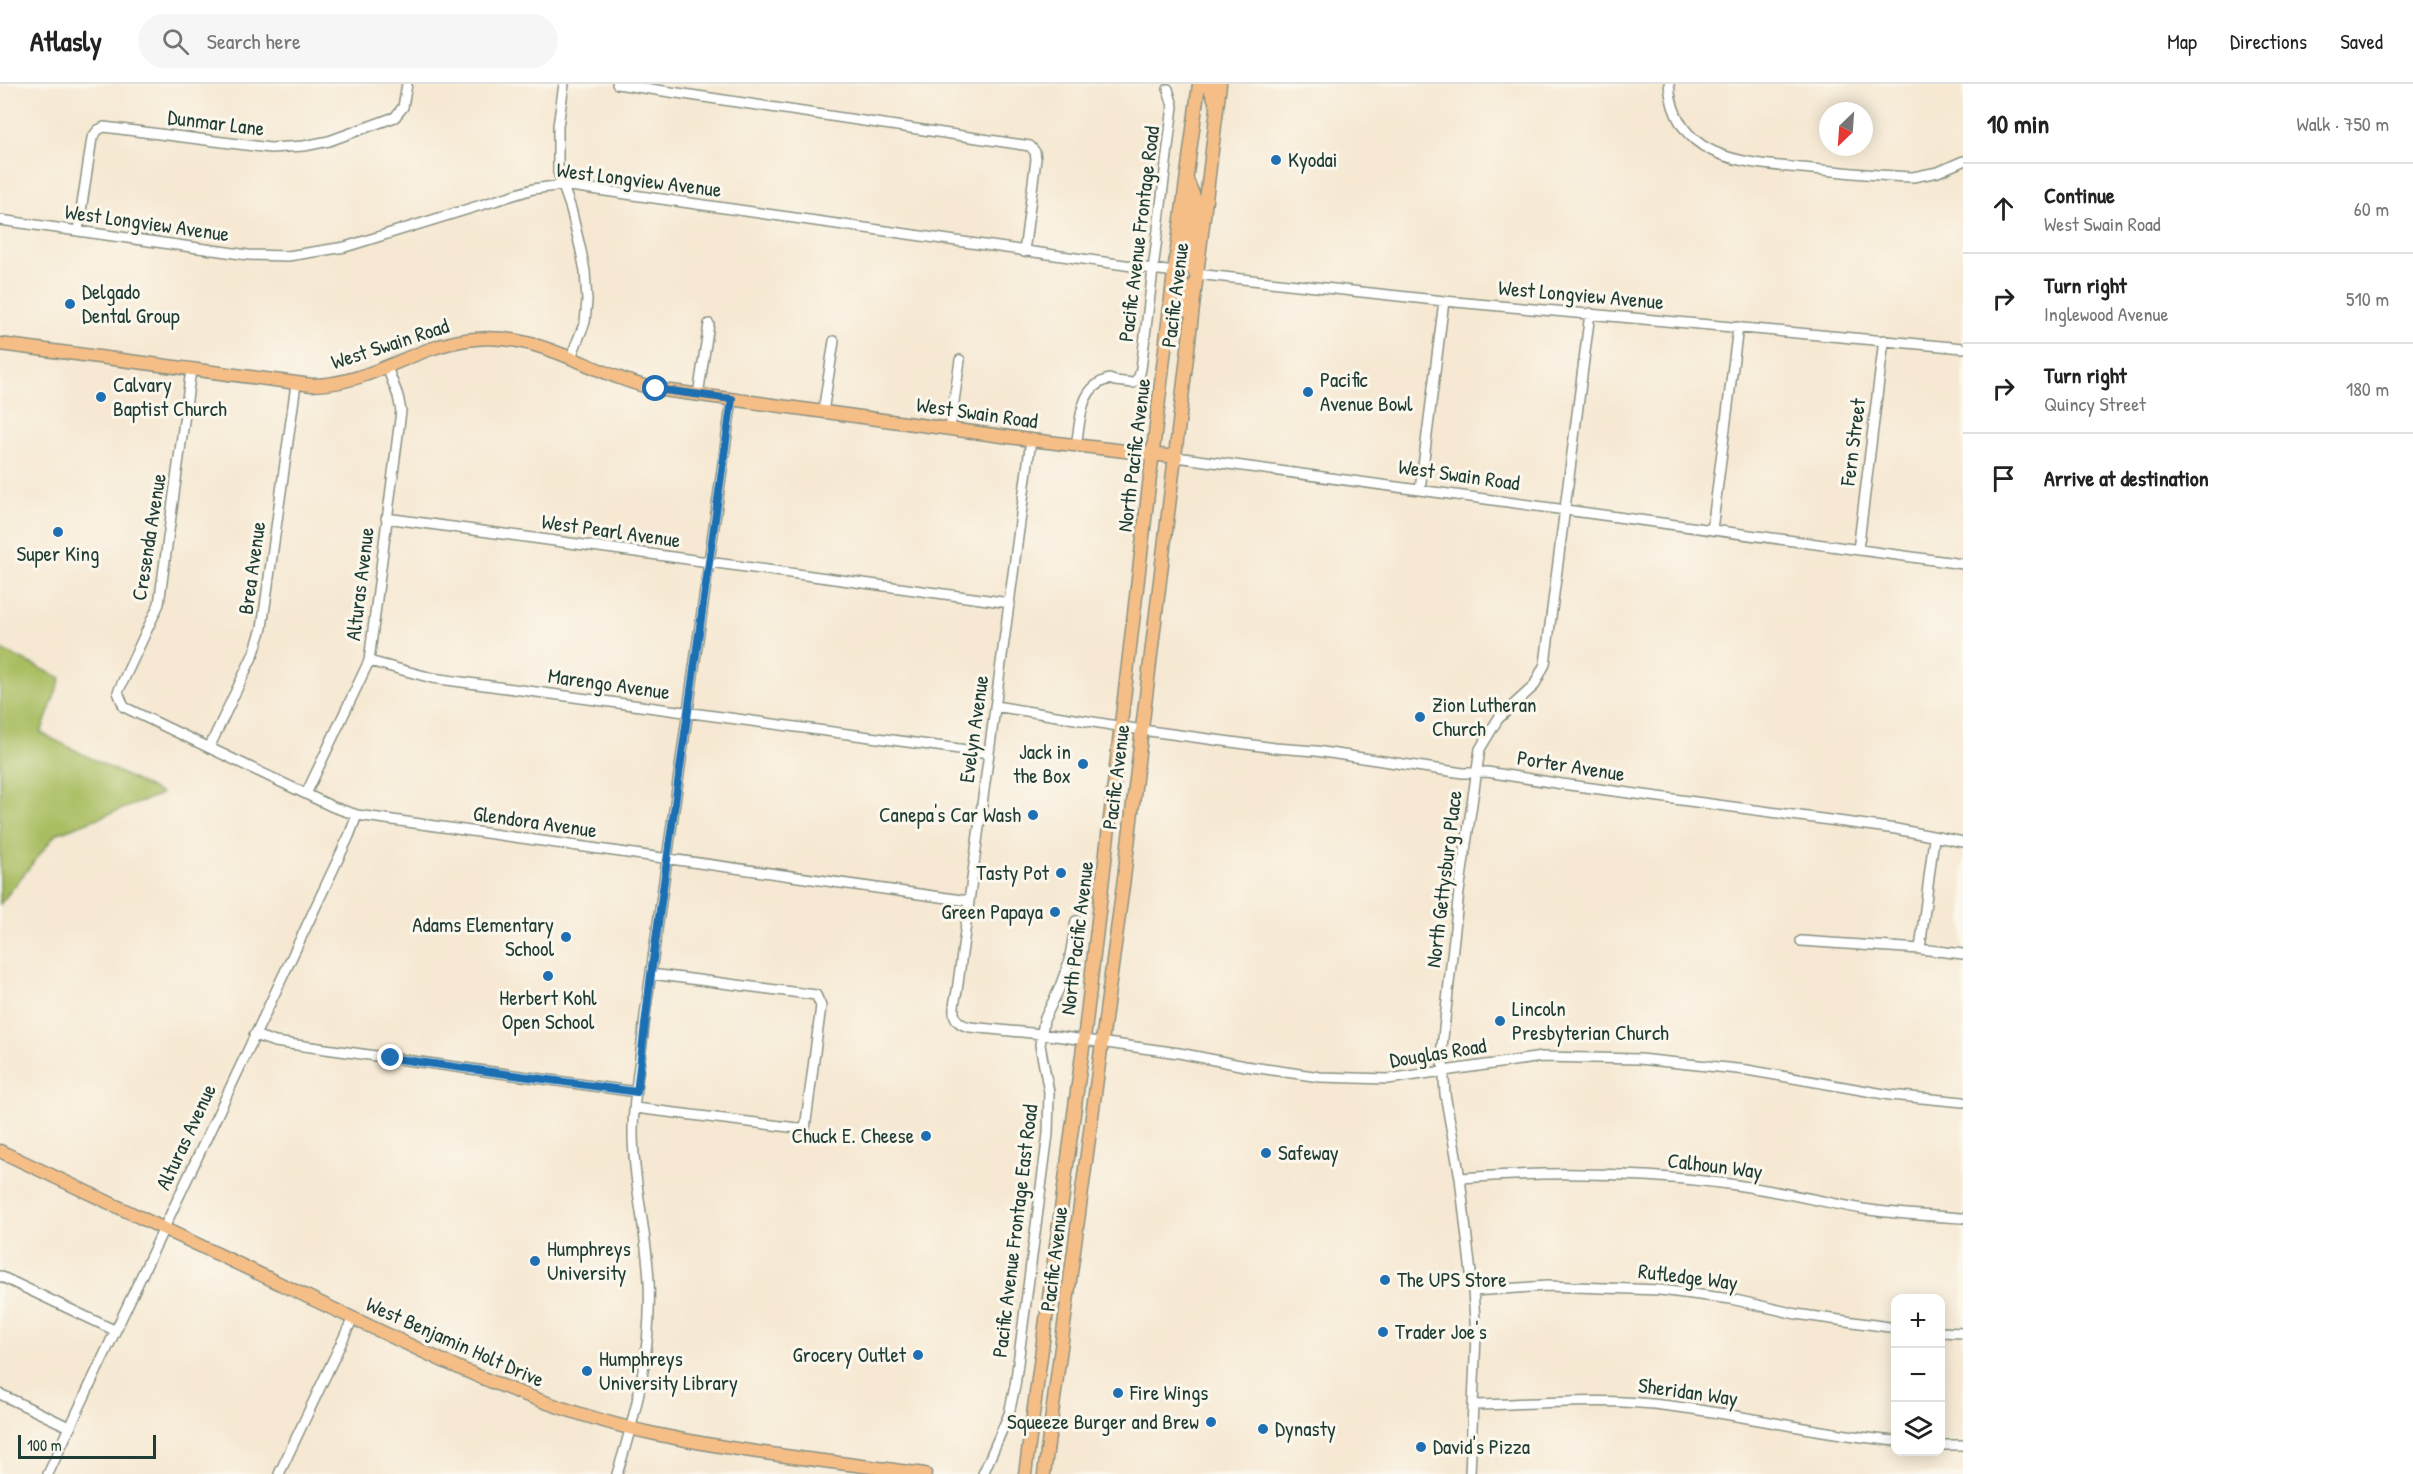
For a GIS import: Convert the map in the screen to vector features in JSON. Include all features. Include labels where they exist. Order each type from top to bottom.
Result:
[{"type":"main road","name":"North Pacific Avenue","points":[[1025,1474],[1084,1040],[1174,272],[1199,84]]},
{"type":"main road","points":[[1211,84],[1210,89],[1217,107]]},
{"type":"main road","name":"Pacific Avenue","points":[[1044,1474],[1142,730],[1221,84]]},
{"type":"main road","points":[[1187,179],[1195,199],[1188,262],[1196,274]]},
{"type":"main road","points":[[1174,272],[1185,286],[1183,325],[1189,339]]},
{"type":"main road","name":"West Swain Road","points":[[0,344],[296,384],[328,385],[353,380],[387,368],[430,349],[468,339],[494,338],[547,347],[641,386],[1076,446],[1176,457]]},
{"type":"main road","name":"West Benjamin Holt Drive","points":[[0,1151],[489,1382],[560,1408],[630,1428],[714,1445],[924,1474]]},
{"type":"street","name":"Dunmar Lane","points":[[78,231],[92,138],[98,130],[104,127],[246,146],[270,148],[304,146],[329,141],[395,117],[402,107],[407,84]]},
{"type":"street","points":[[564,84],[558,126],[557,160],[585,271],[587,301],[585,322],[571,357]]},
{"type":"street","points":[[617,84],[1030,146],[1035,152],[1036,159],[1024,252]]},
{"type":"street","points":[[1669,84],[1672,103],[1688,132],[1704,147],[1735,161],[1914,177],[1938,172],[1963,161]]},
{"type":"street","name":"Pacific Avenue Frontage Road","points":[[1076,446],[1083,404],[1089,389],[1100,381],[1109,379],[1133,383],[1139,377],[1173,106],[1168,89]]},
{"type":"street","name":"West Longview Avenue","points":[[0,220],[248,255],[299,255],[345,247],[533,189],[563,186],[1153,271],[1174,272]]},
{"type":"street","name":"West Longview Avenue","points":[[1196,274],[1444,300],[1963,348]]},
{"type":"street","points":[[1420,489],[1444,300]]},
{"type":"street","name":"North Gettysburg Place","points":[[1470,1474],[1476,1335],[1460,1178],[1443,1071],[1442,1047],[1459,892],[1480,749],[1498,719],[1534,686],[1545,664],[1590,313]]},
{"type":"street","points":[[698,394],[709,324]]},
{"type":"street","points":[[1712,530],[1738,327]]},
{"type":"street","name":"Fern Street","points":[[1858,549],[1884,340]]},
{"type":"street","points":[[823,412],[834,341]]},
{"type":"street","points":[[950,429],[960,360]]},
{"type":"street","name":"Alturas Avenue","points":[[306,794],[369,661],[401,411],[387,368]]},
{"type":"street","name":"Cresenda Avenue","points":[[120,701],[118,692],[159,604],[191,370]]},
{"type":"street","name":"Brea Avenue","points":[[209,748],[254,653],[262,628],[296,384]]},
{"type":"street","points":[[617,1474],[646,1360],[650,1308],[647,1257],[634,1165],[635,1108],[651,974],[732,399]]},
{"type":"street","name":"Evelyn Avenue","points":[[957,1021],[953,1010],[1031,440]]},
{"type":"street","name":"West Swain Road","points":[[1176,457],[1963,564]]},
{"type":"street","name":"West Pearl Avenue","points":[[386,518],[1010,603]]},
{"type":"street","name":"Marengo Avenue","points":[[369,661],[432,678],[989,753]]},
{"type":"street","name":"Glendora Avenue","points":[[120,701],[124,708],[306,794],[357,815],[969,901]]},
{"type":"street","name":"Porter Avenue","points":[[996,706],[1142,730],[1275,748],[1324,752],[1462,772],[1487,772],[1896,829],[1963,842]]},
{"type":"street","name":"Alturas Avenue","points":[[48,1474],[357,815]]},
{"type":"street","points":[[1920,949],[1934,838]]},
{"type":"street","name":"Pacific Avenue Frontage East Road","points":[[983,1474],[1013,1399],[1050,1107],[1040,1051],[1041,1034],[1044,1020],[1065,976],[1076,921]]},
{"type":"street","points":[[1801,941],[1963,954]]},
{"type":"street","points":[[635,1108],[805,1129],[821,1006],[816,995],[651,974]]},
{"type":"street","name":"Douglas Road","points":[[957,1021],[970,1027],[1041,1034],[1179,1053],[1290,1074],[1320,1077],[1388,1079],[1542,1057],[1639,1059],[1747,1070],[1890,1095],[1963,1102]]},
{"type":"street","points":[[254,1035],[274,1042],[637,1092]]},
{"type":"street","name":"Calhoun Way","points":[[1460,1178],[1546,1173],[1674,1177],[1731,1184],[1864,1209],[1963,1218]]},
{"type":"street","points":[[0,1276],[114,1330]]},
{"type":"street","name":"Rutledge Way","points":[[1473,1291],[1548,1286],[1660,1290],[1731,1299],[1796,1314],[1891,1327]]},
{"type":"street","points":[[279,1474],[353,1318]]},
{"type":"street","points":[[1945,1332],[1963,1334]]},
{"type":"street","points":[[0,1394],[71,1428]]},
{"type":"street","name":"Sheridan Way","points":[[1474,1405],[1562,1401],[1648,1404],[1891,1440]]},
{"type":"street","points":[[1945,1444],[1963,1446]]},
{"type":"green space","points":[[0,649],[61,678],[41,733],[162,794],[56,834],[0,904]]},
{"type":"place","name":"Kyodai","points":[[1276,160]]},
{"type":"place","name":"Delgado Dental Group","points":[[70,304]]},
{"type":"place","name":"Pacific Avenue Bowl","points":[[1308,392]]},
{"type":"place","name":"Calvary Baptist Church","points":[[101,397]]},
{"type":"place","name":"Super King","points":[[58,532]]},
{"type":"place","name":"Zion Lutheran Church","points":[[1420,717]]},
{"type":"place","name":"Jack in the Box","points":[[1083,764]]},
{"type":"place","name":"Canepa's Car Wash","points":[[1033,815]]},
{"type":"place","name":"Tasty Pot","points":[[1061,873]]},
{"type":"place","name":"Green Papaya","points":[[1055,912]]},
{"type":"place","name":"Adams Elementary School","points":[[566,937]]},
{"type":"place","name":"Herbert Kohl Open School","points":[[548,976]]},
{"type":"place","name":"Lincoln Presbyterian Church","points":[[1500,1021]]},
{"type":"place","name":"Chuck E. Cheese","points":[[926,1136]]},
{"type":"place","name":"Safeway","points":[[1266,1153]]},
{"type":"place","name":"Humphreys University","points":[[535,1261]]},
{"type":"place","name":"The UPS Store","points":[[1385,1280]]},
{"type":"place","name":"Trader Joe's","points":[[1383,1332]]},
{"type":"place","name":"Grocery Outlet","points":[[918,1355]]},
{"type":"place","name":"Humphreys University Library","points":[[587,1371]]},
{"type":"place","name":"Fire Wings","points":[[1118,1393]]},
{"type":"place","name":"Squeeze Burger and Brew","points":[[1211,1422]]},
{"type":"place","name":"Dynasty","points":[[1263,1429]]},
{"type":"place","name":"David's Pizza","points":[[1421,1447]]},
{"type":"route","points":[[391,1058],[637,1092],[645,1015],[732,399],[656,389]]}]
